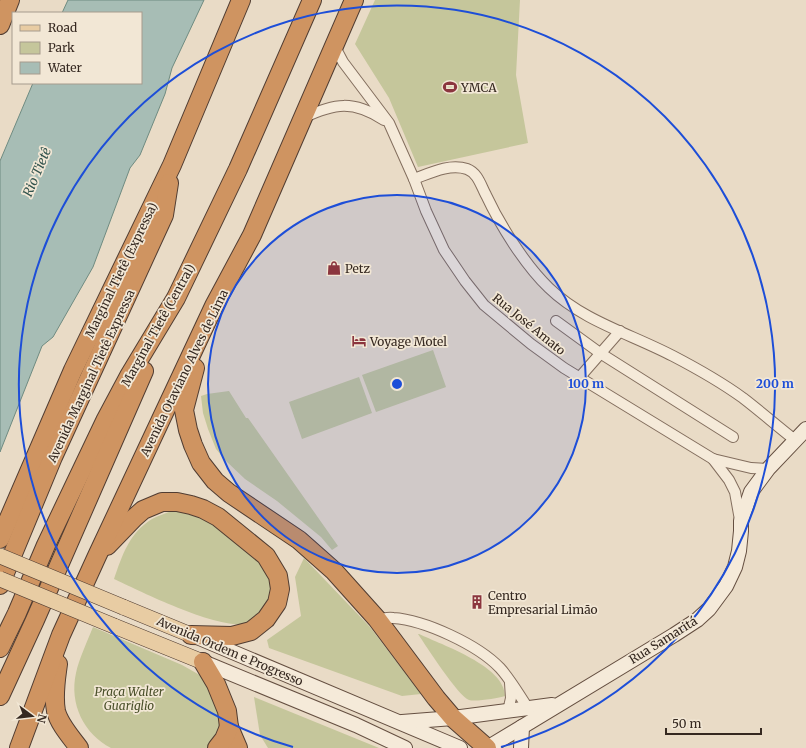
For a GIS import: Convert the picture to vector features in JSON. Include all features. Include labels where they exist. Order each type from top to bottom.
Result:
[{"type":"highway","points":[[0,25],[10,0]]},
{"type":"highway","name":"Marginal Tietê (Expressa)","points":[[0,539],[73,370],[172,165],[241,0]]},
{"type":"highway","name":"Marginal Tietê (Central)","points":[[0,648],[105,420],[129,376],[176,298],[238,169],[312,0]]},
{"type":"highway","name":"Avenida Otaviano Alves de Lima","points":[[19,748],[61,635],[214,306],[252,235],[354,0]]},
{"type":"highway","name":"Avenida Marginal Tietê Expressa","points":[[0,584],[53,457],[164,215],[172,165]]},
{"type":"highway","points":[[0,696],[176,298]]},
{"type":"highway","points":[[214,306],[188,391],[184,410],[188,430],[201,463],[215,480],[229,493],[299,540],[334,572],[377,619],[436,698],[453,718],[487,748]]},
{"type":"highway","points":[[97,556],[143,510],[162,502],[177,502],[203,509],[218,517],[266,556],[278,576],[280,589],[277,603],[266,619],[251,631],[232,636],[191,635]]},
{"type":"highway","points":[[61,635],[55,688],[56,711],[63,726],[79,748]]},
{"type":"highway","points":[[203,662],[216,684],[227,711],[230,727],[238,748]]},
{"type":"highway","points":[[217,748],[224,739],[230,727]]},
{"type":"main road","name":"Avenida Ordem e Progresso","points":[[0,556],[191,635]]},
{"type":"main road","name":"Avenida Ordem e Progresso","points":[[0,579],[203,662]]},
{"type":"street","name":"Rua José Amato","points":[[334,45],[342,62],[389,123],[444,250],[465,282],[484,305],[531,344],[564,368],[713,459],[751,468],[768,469]]},
{"type":"street","points":[[303,118],[323,109],[339,106],[366,110],[389,123]]},
{"type":"street","points":[[414,179],[454,167],[467,169],[476,175],[494,212],[538,277],[561,300],[594,319],[673,356],[708,376],[742,398],[795,440]]},
{"type":"street","points":[[556,321],[600,353],[733,437]]},
{"type":"street","points":[[579,378],[620,331]]},
{"type":"street","name":"Rua Samaritá","points":[[487,748],[674,635],[697,620],[709,609],[726,586],[735,567],[739,551],[741,521],[751,492],[768,469],[806,429]]},
{"type":"street","name":"Rua José Amato","points":[[713,459],[729,480],[735,492],[741,521]]},
{"type":"street","points":[[377,619],[391,617],[417,622],[459,640],[489,658],[501,669],[528,708]]},
{"type":"street","name":"Avenida Ordem e Progresso","points":[[191,635],[460,748]]},
{"type":"street","name":"Avenida Ordem e Progresso","points":[[203,662],[356,725],[405,748]]},
{"type":"street","points":[[508,711],[511,698],[510,683]]},
{"type":"street","name":"Rua Samaritá","points":[[398,722],[453,718],[558,704]]},
{"type":"street","points":[[521,748],[522,726]]},
{"type":"green space","name":"YMCA","points":[[375,0],[520,0],[516,75],[528,143],[418,167],[389,98],[355,44]]},
{"type":"green space","points":[[433,350],[446,387],[376,412],[362,375]]},
{"type":"green space","points":[[359,377],[372,413],[302,439],[289,402]]},
{"type":"green space","points":[[229,391],[246,418],[248,418],[338,546],[332,550],[321,537],[277,501],[245,479],[216,449],[203,413],[201,396]]},
{"type":"green space","points":[[169,512],[189,512],[206,517],[268,568],[274,600],[252,622],[240,624],[204,617],[183,610],[114,579],[127,546],[137,531],[152,519]]},
{"type":"green space","points":[[304,558],[370,627],[421,694],[402,696],[269,648],[267,640],[301,616],[295,577]]},
{"type":"green space","name":"Praça Walter Guariglio","points":[[93,627],[182,665],[205,678],[224,728],[212,748],[111,748],[93,735],[86,726],[77,707],[74,685],[79,662]]},
{"type":"green space","points":[[418,634],[471,658],[484,666],[495,675],[502,685],[505,696],[477,700],[469,700],[464,697],[442,670]]},
{"type":"green space","points":[[254,697],[379,748],[268,748],[260,735]]},
{"type":"water","name":"Rio Tietê","points":[[68,0],[204,0],[172,68],[165,94],[140,155],[130,168],[93,267],[53,337],[42,346],[0,452],[0,161],[33,84],[142,84],[142,12],[62,12]]},
{"type":"place","name":"YMCA","points":[[450,87]]},
{"type":"place","name":"Petz","points":[[334,268]]},
{"type":"place","name":"Voyage Motel","points":[[359,341]]},
{"type":"place","name":"Centro Empresarial Limão","points":[[477,602]]}]
